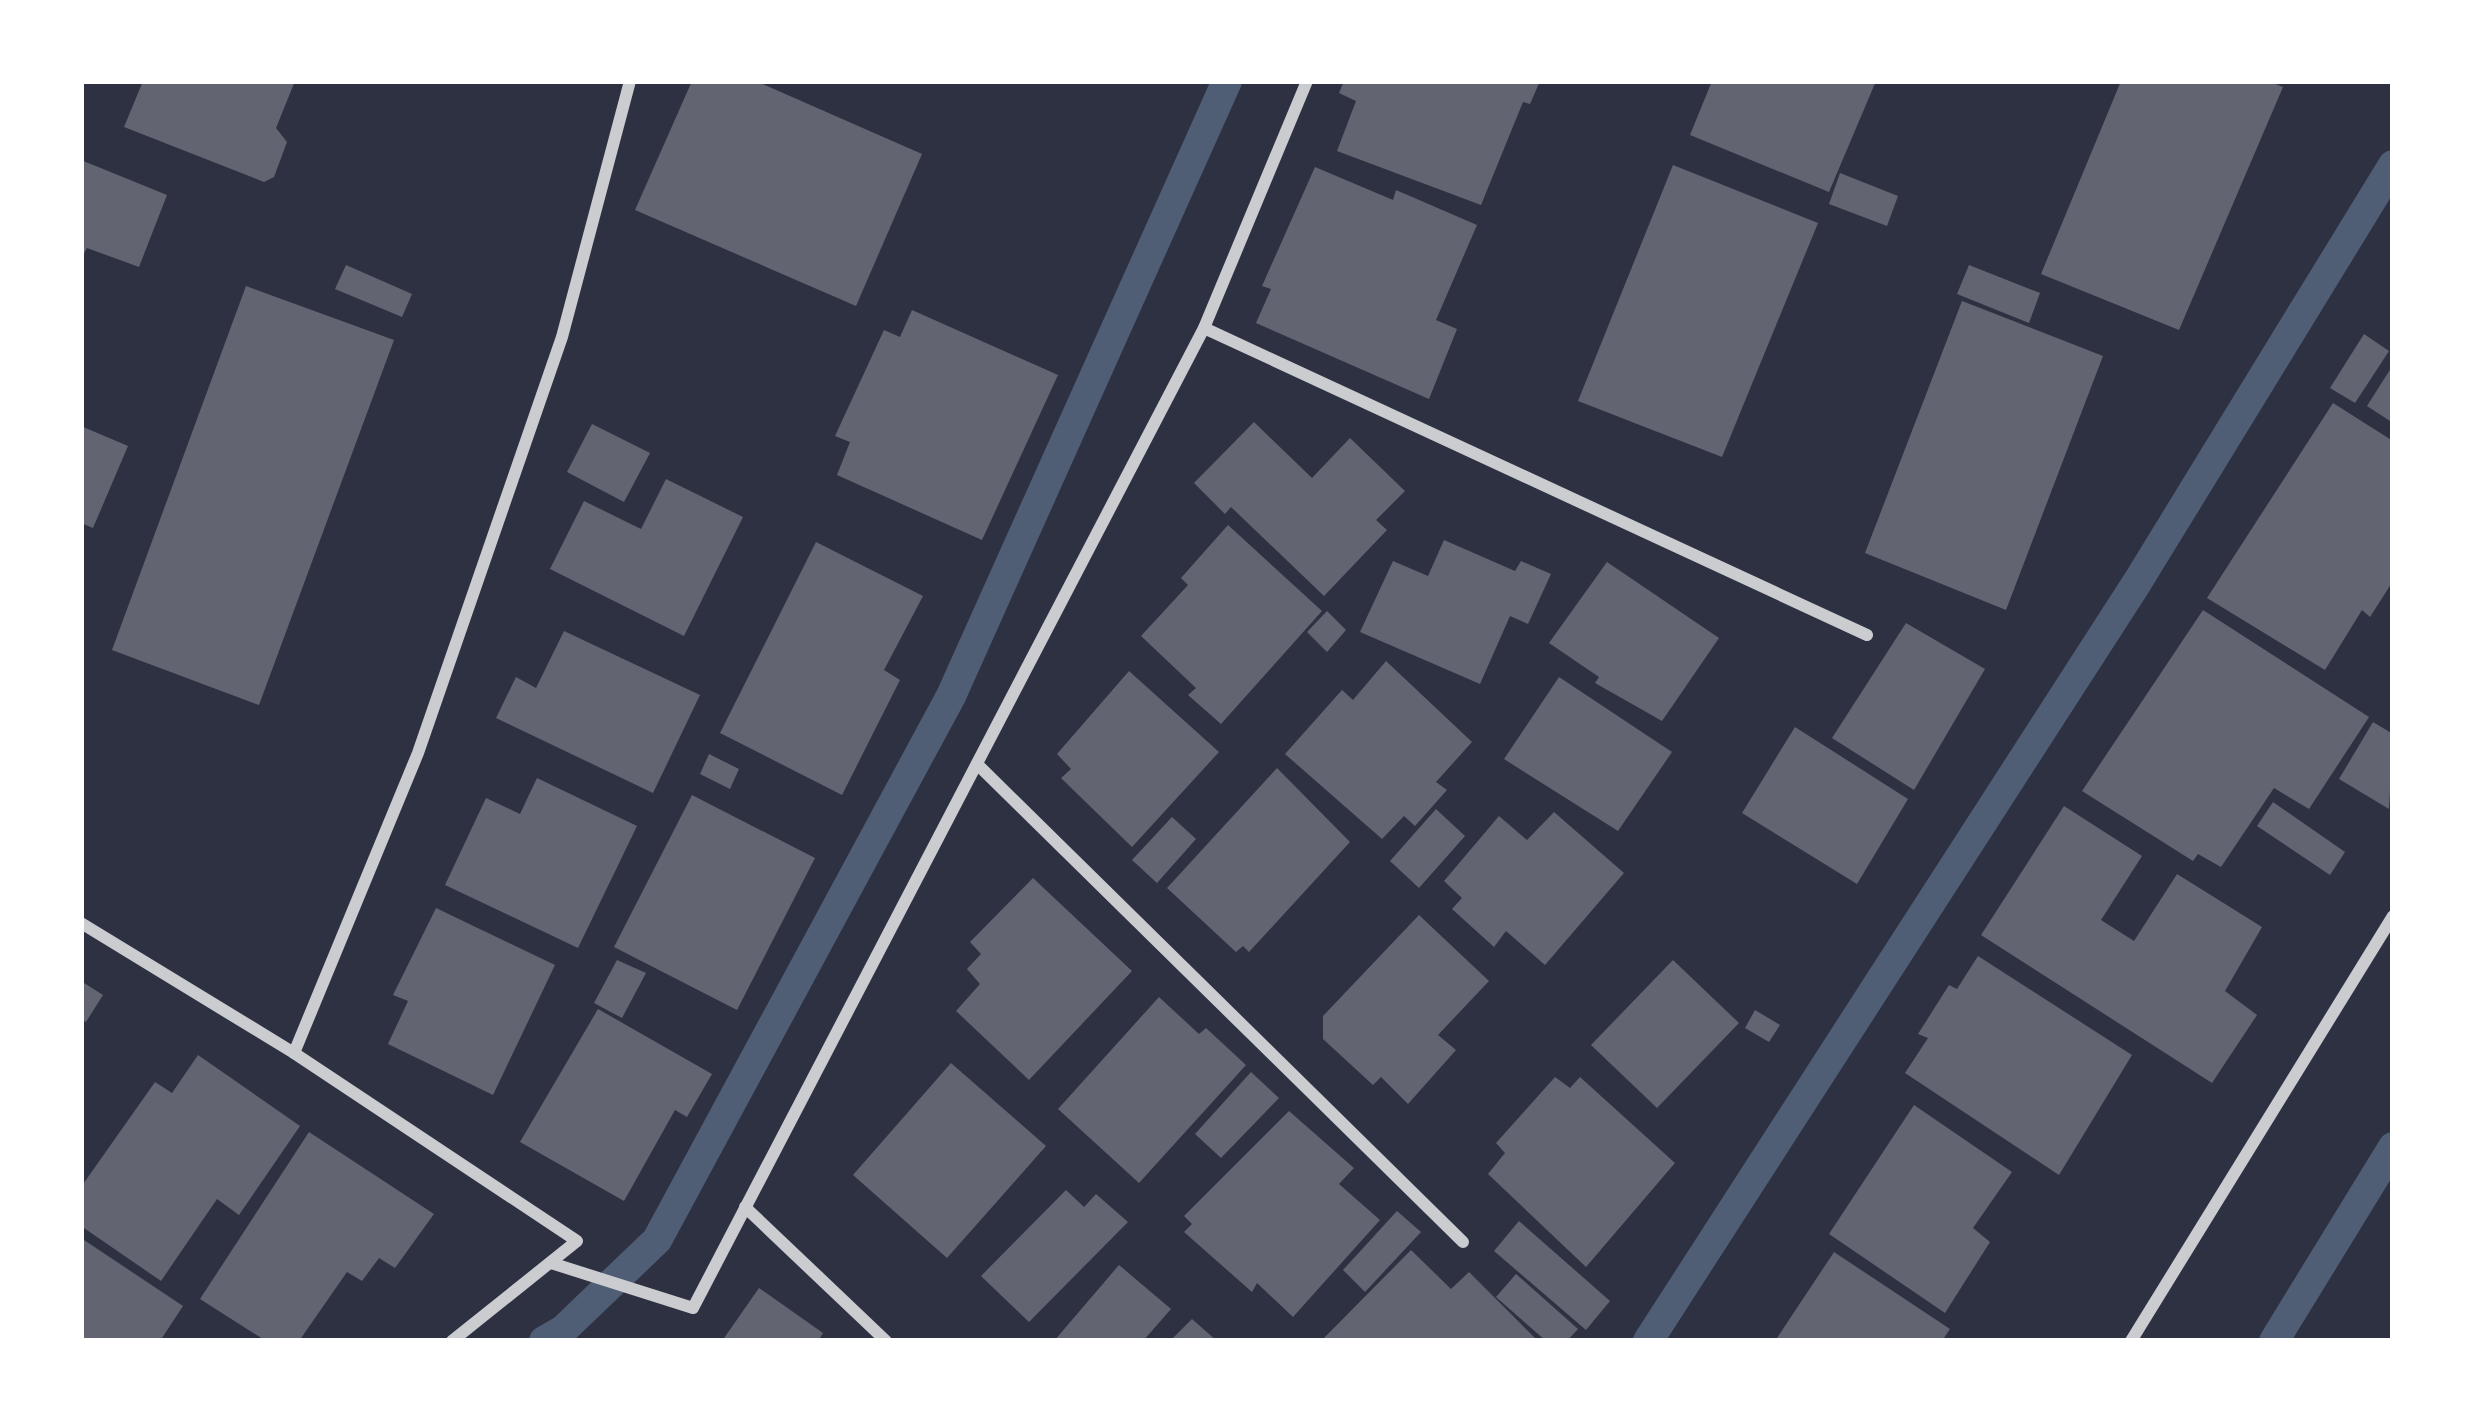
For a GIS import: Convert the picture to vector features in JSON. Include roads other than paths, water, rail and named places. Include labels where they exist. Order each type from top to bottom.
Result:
[{"type":"street","points":[[294,1053],[418,753],[517,468],[562,337],[630,81]]},
{"type":"street","points":[[551,1263],[693,1308],[1204,328],[1307,81]]},
{"type":"street","points":[[1204,328],[1867,635]]},
{"type":"street","points":[[977,764],[1463,1242]]},
{"type":"street","points":[[2132,1341],[2393,916]]},
{"type":"street","points":[[81,923],[294,1053],[577,1241],[452,1341]]},
{"type":"street","points":[[746,1208],[886,1341]]},
{"type":"waterway","points":[[544,1341],[563,1330],[657,1240],[951,696],[1227,81]]},
{"type":"waterway","points":[[1648,1341],[2138,581],[2393,165]]},
{"type":"waterway","points":[[2274,1341],[2393,1147]]}]
